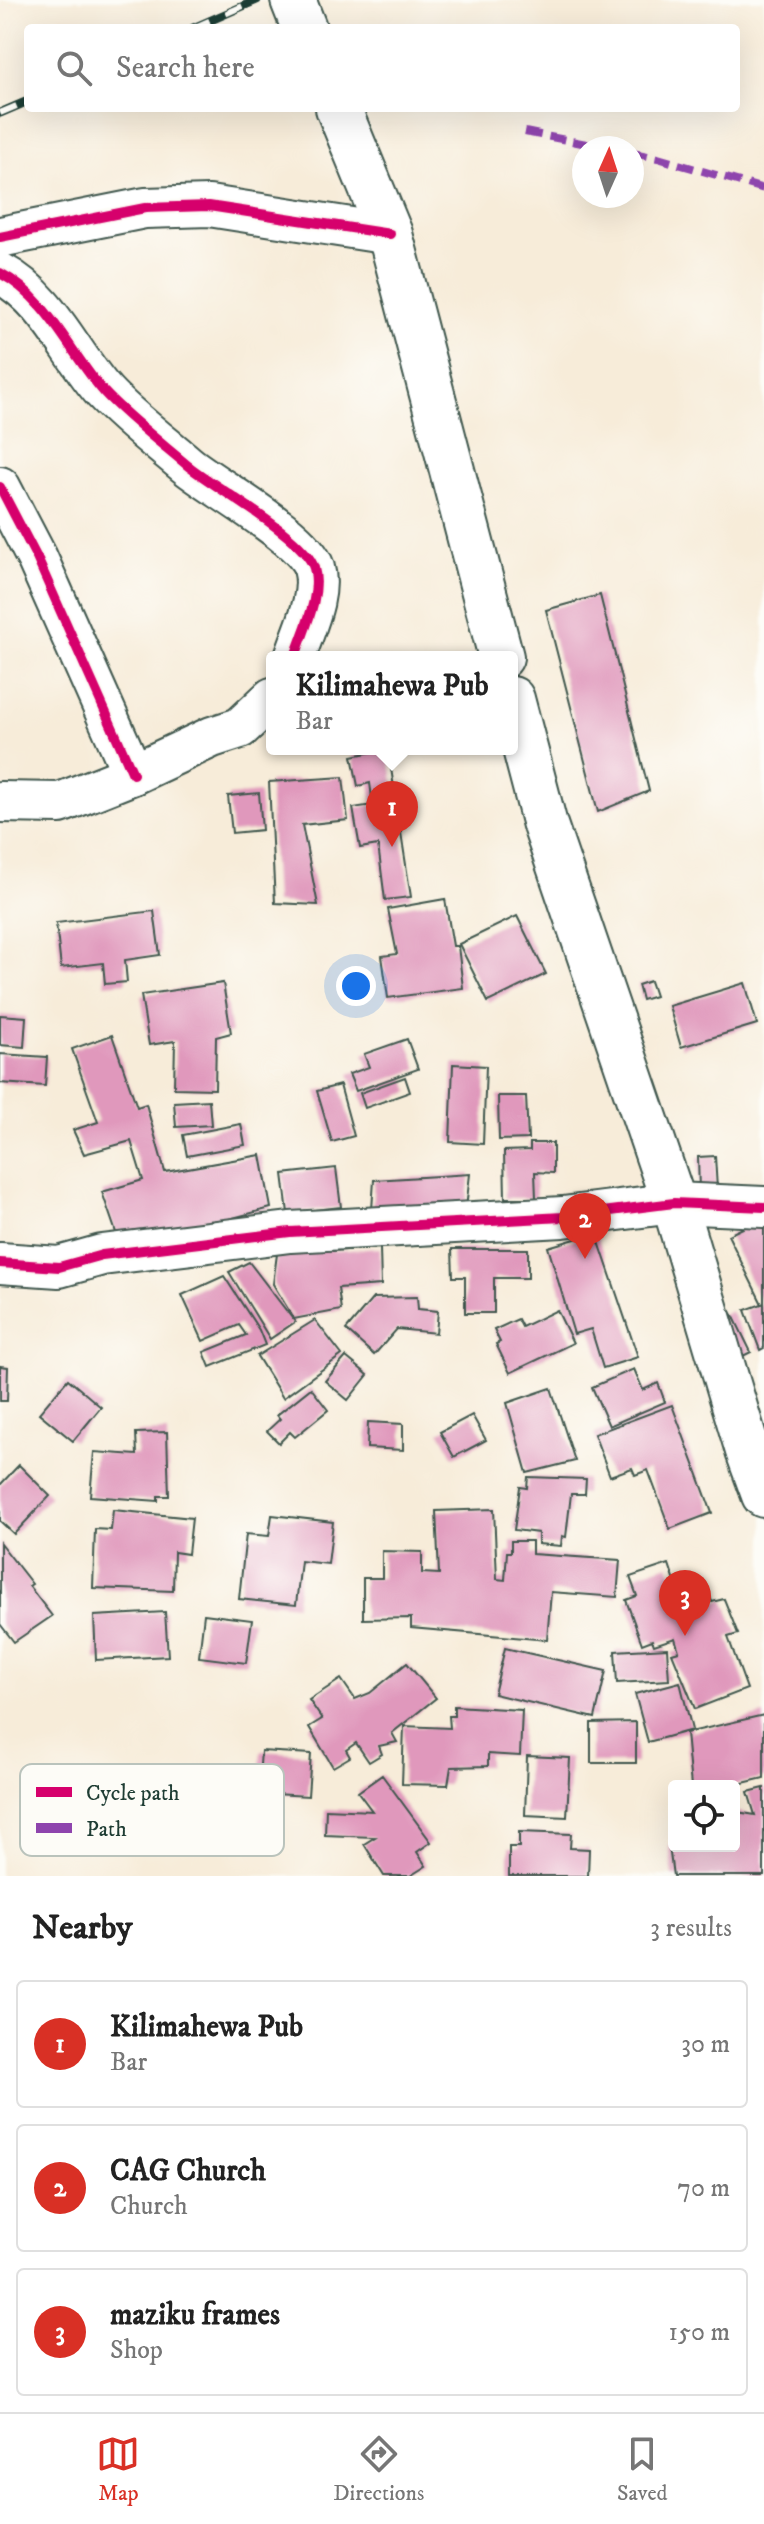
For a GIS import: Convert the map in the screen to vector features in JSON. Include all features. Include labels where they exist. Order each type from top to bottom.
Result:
[{"type":"main road","points":[[293,0],[302,24]]},
{"type":"main road","points":[[340,112],[390,234],[499,651]]},
{"type":"main road","points":[[518,722],[545,825],[674,1203],[764,1495]]},
{"type":"street","points":[[0,237],[145,208],[209,206],[390,234]]},
{"type":"street","points":[[0,273],[15,281],[57,325],[104,392],[189,466],[296,542],[314,567],[315,594],[297,651]]},
{"type":"street","points":[[0,487],[37,558],[133,774]]},
{"type":"street","points":[[0,802],[60,803],[133,774],[212,737],[240,728],[266,704]]},
{"type":"street","points":[[0,1263],[59,1267],[102,1255],[290,1232],[563,1217],[674,1203],[764,1207]]},
{"type":"building","points":[[600,595],[649,791],[598,812],[546,610]]},
{"type":"building","points":[[389,755],[411,897],[385,900],[378,845],[360,848],[353,808],[373,805],[370,783],[358,786],[352,756]]},
{"type":"building","points":[[343,777],[348,820],[302,825],[318,905],[275,903],[269,782]]},
{"type":"building","points":[[259,793],[262,830],[232,833],[228,796]]},
{"type":"building","points":[[445,899],[453,946],[458,946],[463,988],[388,998],[382,956],[397,954],[388,909]]},
{"type":"building","points":[[154,911],[160,955],[125,960],[127,982],[105,984],[103,963],[61,968],[56,923]]},
{"type":"building","points":[[517,916],[546,974],[488,1002],[459,944]]},
{"type":"building","points":[[650,981],[655,996],[642,1000],[638,985]]},
{"type":"building","points":[[223,983],[231,1033],[216,1037],[215,1089],[174,1088],[175,1041],[149,1045],[141,995]]},
{"type":"building","points":[[745,983],[757,1024],[681,1047],[669,1006]]},
{"type":"building","points":[[0,1015],[26,1017],[24,1047],[0,1045]]},
{"type":"building","points":[[112,1035],[137,1107],[146,1104],[165,1172],[261,1155],[271,1208],[121,1247],[102,1192],[143,1180],[131,1141],[84,1154],[73,1130],[98,1122],[72,1049]]},
{"type":"building","points":[[407,1039],[418,1069],[356,1091],[349,1074],[369,1067],[364,1054]]},
{"type":"building","points":[[0,1054],[47,1057],[45,1086],[0,1083]]},
{"type":"building","points":[[453,1064],[486,1066],[483,1144],[450,1142]]},
{"type":"building","points":[[405,1077],[410,1092],[365,1108],[360,1093]]},
{"type":"building","points":[[340,1085],[354,1136],[332,1142],[317,1091]]},
{"type":"building","points":[[498,1096],[526,1096],[528,1139],[499,1140]]},
{"type":"building","points":[[209,1100],[211,1125],[176,1127],[174,1102]]},
{"type":"building","points":[[241,1124],[245,1145],[187,1156],[183,1135]]},
{"type":"building","points":[[530,1143],[553,1143],[553,1173],[535,1172],[536,1198],[505,1198],[504,1151],[530,1150]]},
{"type":"building","points":[[715,1156],[717,1189],[699,1190],[698,1157]]},
{"type":"building","points":[[336,1168],[341,1207],[288,1213],[283,1174]]},
{"type":"building","points":[[470,1174],[466,1208],[372,1210],[374,1180]]},
{"type":"building","points":[[764,1218],[764,1348],[760,1350],[745,1310],[762,1304],[728,1235]]},
{"type":"building","points":[[596,1233],[638,1357],[603,1368],[591,1329],[574,1334],[548,1247]]},
{"type":"building","points":[[333,1247],[333,1251],[380,1248],[381,1285],[338,1288],[341,1310],[294,1319],[273,1284],[277,1254]]},
{"type":"building","points":[[452,1249],[528,1249],[528,1278],[494,1278],[494,1313],[465,1313],[465,1277],[453,1277]]},
{"type":"building","points":[[249,1262],[295,1322],[270,1339],[229,1272]]},
{"type":"building","points":[[224,1276],[259,1330],[265,1345],[210,1367],[204,1352],[246,1335],[239,1325],[203,1341],[182,1295]]},
{"type":"building","points":[[417,1297],[418,1309],[438,1311],[436,1333],[397,1329],[374,1355],[346,1330],[373,1298]]},
{"type":"building","points":[[557,1310],[573,1343],[510,1373],[496,1344],[500,1342],[494,1330],[518,1319],[522,1327]]},
{"type":"building","points":[[731,1311],[751,1352],[741,1357],[720,1316]]},
{"type":"building","points":[[315,1320],[342,1355],[283,1398],[257,1356]]},
{"type":"building","points":[[346,1357],[368,1375],[348,1400],[325,1381]]},
{"type":"building","points":[[0,1366],[8,1367],[7,1401],[0,1401]]},
{"type":"building","points":[[634,1369],[643,1390],[658,1383],[665,1402],[609,1426],[592,1387]]},
{"type":"building","points":[[68,1379],[101,1407],[73,1441],[39,1413]]},
{"type":"building","points":[[311,1388],[328,1410],[295,1437],[290,1432],[279,1443],[267,1431],[280,1419],[277,1415]]},
{"type":"building","points":[[551,1388],[575,1461],[527,1473],[507,1403]]},
{"type":"building","points":[[672,1405],[712,1513],[670,1529],[648,1470],[635,1475],[632,1468],[610,1476],[594,1434]]},
{"type":"building","points":[[472,1415],[486,1440],[454,1457],[440,1432]]},
{"type":"building","points":[[368,1422],[403,1424],[403,1450],[367,1448]]},
{"type":"building","points":[[167,1432],[169,1496],[158,1496],[158,1501],[90,1496],[94,1452],[137,1455],[136,1433]]},
{"type":"building","points":[[19,1465],[50,1496],[14,1534],[0,1521],[0,1485]]},
{"type":"building","points":[[528,1477],[586,1479],[585,1494],[571,1494],[566,1537],[562,1536],[561,1546],[538,1544],[538,1533],[514,1530],[520,1487],[527,1488]]},
{"type":"building","points":[[494,1509],[497,1579],[505,1580],[511,1541],[532,1541],[532,1554],[620,1560],[617,1597],[551,1592],[547,1640],[411,1628],[411,1618],[363,1619],[363,1578],[382,1578],[382,1551],[422,1552],[422,1573],[439,1574],[436,1511]]},
{"type":"building","points":[[113,1510],[192,1518],[188,1554],[174,1552],[173,1591],[93,1588],[95,1529],[111,1530]]},
{"type":"building","points":[[272,1515],[333,1522],[328,1564],[301,1561],[296,1605],[239,1599],[246,1534],[269,1536]]},
{"type":"building","points":[[0,1543],[52,1616],[14,1642],[0,1624]]},
{"type":"building","points":[[669,1564],[678,1591],[705,1582],[712,1602],[724,1599],[738,1634],[728,1637],[747,1689],[695,1709],[672,1653],[679,1651],[675,1638],[654,1645],[652,1640],[642,1644],[626,1600],[637,1596],[630,1577]]},
{"type":"building","points":[[165,1612],[168,1656],[96,1660],[94,1616]]},
{"type":"building","points":[[204,1614],[252,1620],[246,1663],[199,1657]]},
{"type":"building","points":[[505,1648],[606,1671],[595,1718],[494,1694]]},
{"type":"building","points":[[667,1648],[669,1680],[617,1683],[615,1651]]},
{"type":"building","points":[[407,1663],[436,1698],[392,1733],[397,1742],[379,1746],[382,1754],[369,1762],[356,1743],[346,1750],[350,1757],[333,1767],[309,1727],[322,1719],[309,1700],[341,1679],[355,1699],[370,1693]]},
{"type":"building","points":[[680,1682],[692,1730],[648,1742],[635,1694]]},
{"type":"building","points":[[454,1706],[522,1710],[520,1756],[488,1754],[488,1766],[451,1767],[448,1785],[402,1784],[404,1726],[450,1728],[449,1716],[454,1716]]},
{"type":"building","points":[[764,1715],[764,1778],[740,1784],[740,1780],[690,1780],[686,1733]]},
{"type":"building","points":[[636,1722],[636,1763],[591,1763],[591,1723]]},
{"type":"building","points":[[261,1751],[311,1754],[308,1796],[284,1795],[284,1764],[260,1764]]},
{"type":"building","points":[[527,1756],[570,1758],[567,1817],[525,1815]]},
{"type":"building","points":[[382,1775],[431,1842],[417,1852],[426,1866],[410,1876],[384,1876],[364,1844],[375,1837],[325,1835],[326,1809],[372,1811],[358,1792]]},
{"type":"building","points":[[764,1788],[764,1876],[673,1876],[670,1852],[740,1852],[740,1812],[755,1815],[748,1792]]},
{"type":"building","points":[[519,1832],[571,1834],[570,1848],[589,1849],[588,1876],[509,1876],[509,1847],[519,1847]]},
{"type":"railway","points":[[202,24],[257,0]]},
{"type":"railway","points":[[0,113],[24,103]]},
{"type":"marked path","points":[[525,132],[572,141]]},
{"type":"marked path","points":[[644,155],[764,189]]},
{"type":"cycle path","points":[[0,237],[145,208],[209,206],[390,234]]},
{"type":"cycle path","points":[[0,273],[32,297],[91,376],[123,410],[187,465],[277,528],[307,556],[314,568],[316,590],[297,651]]},
{"type":"cycle path","points":[[0,487],[37,558],[133,774]]},
{"type":"cycle path","points":[[0,1263],[59,1267],[102,1255],[290,1232],[563,1217],[674,1203],[764,1207]]},
{"type":"place","name":"Kilimahewa Pub","points":[[392,847]]},
{"type":"place","name":"CAG Church","points":[[585,1259]]},
{"type":"place","name":"maziku frames","points":[[685,1636]]}]
